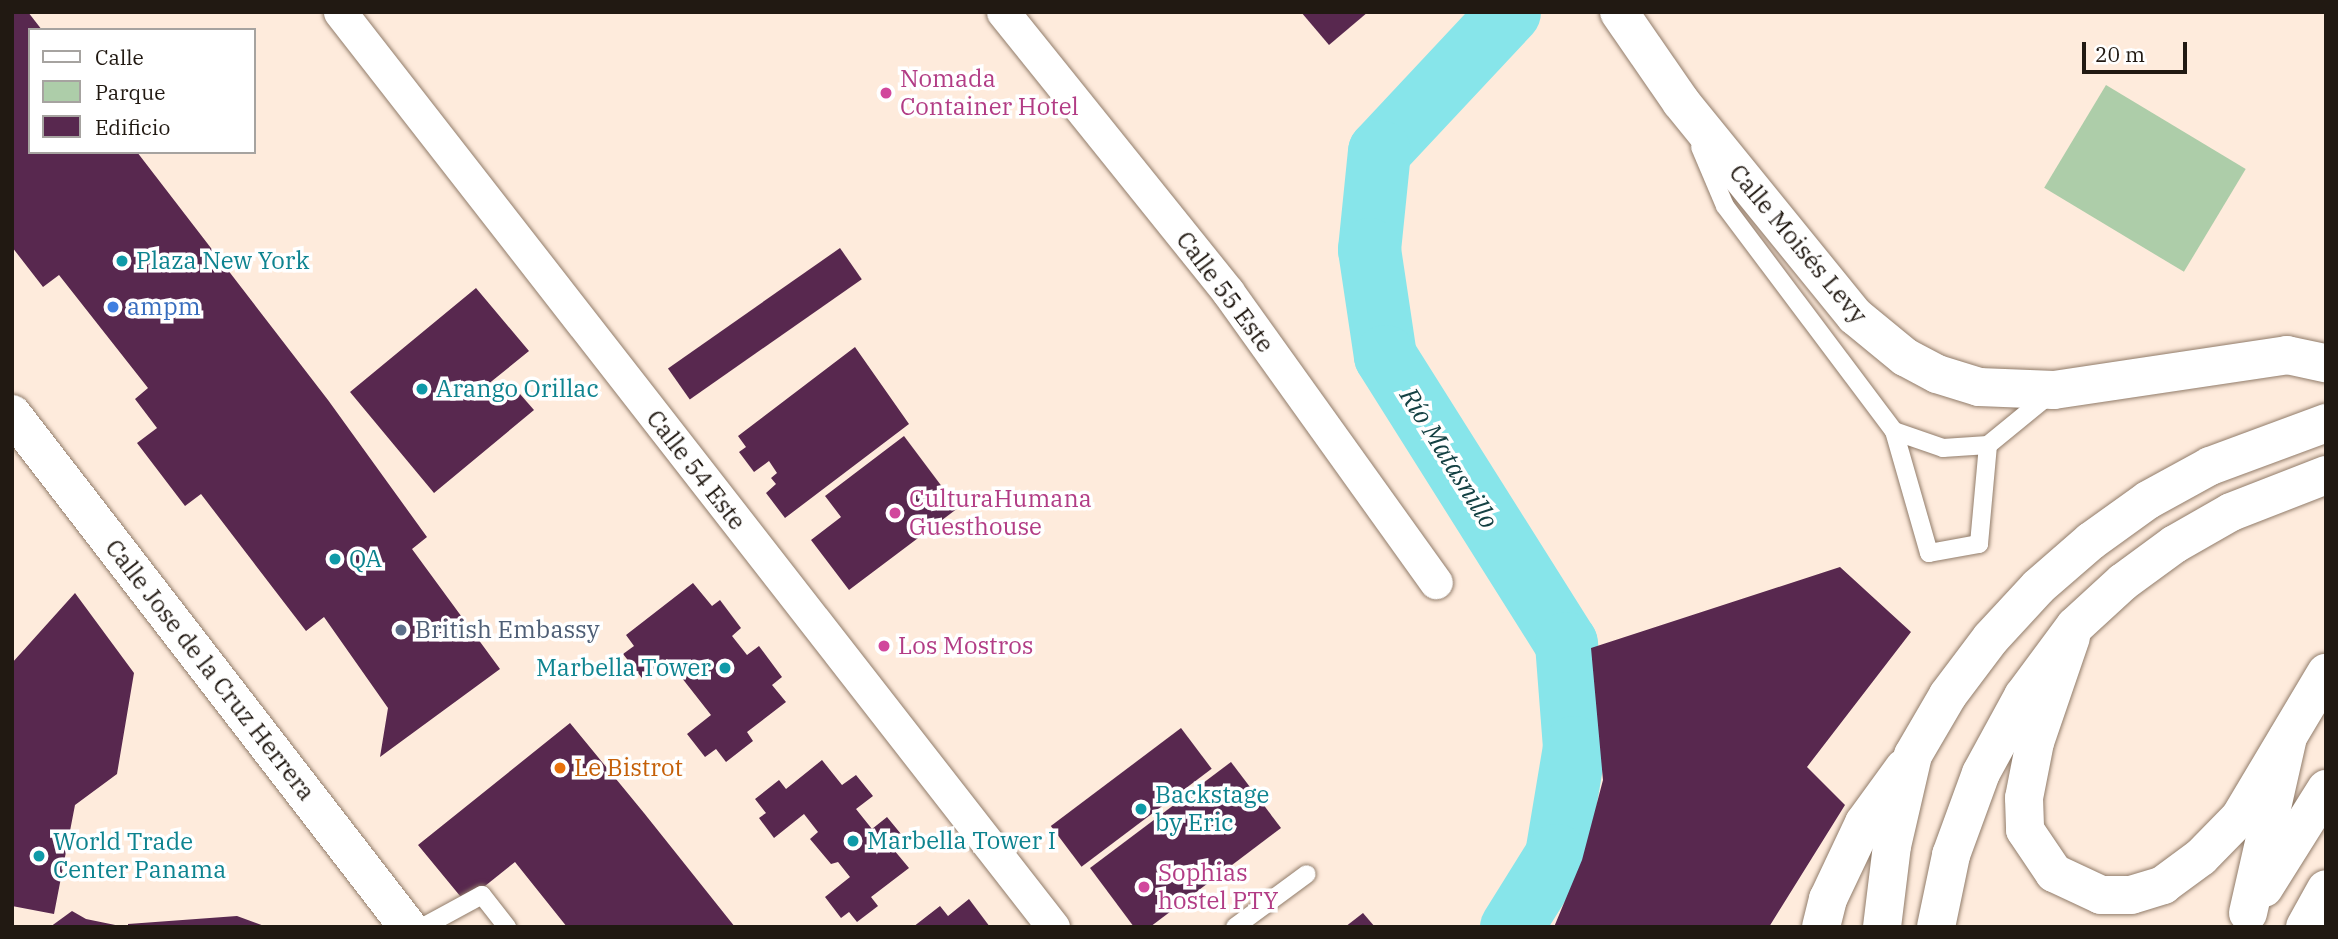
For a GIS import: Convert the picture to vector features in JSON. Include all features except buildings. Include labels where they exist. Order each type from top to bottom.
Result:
[{"type":"main road","name":"Calle Moisés Levy","points":[[1619,12],[1681,102],[1854,316],[1905,357],[1979,387],[2054,390],[2287,355],[2326,363]]},
{"type":"main road","name":"Calle Jose de la Cruz Herrera","points":[[12,414],[408,927]]},
{"type":"main road","points":[[1821,927],[1828,899],[1864,823],[1913,755],[1948,695],[1991,638],[2038,587],[2091,541],[2148,500],[2210,466],[2326,423]]},
{"type":"main road","points":[[1936,927],[1951,855],[1981,773],[2023,696],[2075,626],[2123,582],[2175,544],[2231,512],[2326,475]]},
{"type":"main road","points":[[2075,626],[2035,743],[2024,799],[2025,830],[2035,850],[2054,873],[2074,886],[2101,895],[2131,895],[2163,885],[2201,857],[2240,817],[2326,673]]},
{"type":"main road","points":[[2245,920],[2288,737]]},
{"type":"main road","points":[[1882,927],[1892,846],[1913,755]]},
{"type":"main road","points":[[2245,920],[2326,789]]},
{"type":"main road","points":[[2305,927],[2326,889]]},
{"type":"street","name":"Calle 54 Este","points":[[340,12],[1053,927]]},
{"type":"street","name":"Calle 55 Este","points":[[1003,12],[1228,292],[1436,582]]},
{"type":"lane","points":[[1681,102],[1725,206],[1894,431],[1929,553],[1979,544],[1988,445]]},
{"type":"lane","points":[[1894,431],[1943,448],[1988,445],[2054,390]]},
{"type":"lane","points":[[1236,927],[1307,874]]},
{"type":"lane","points":[[423,927],[482,895],[507,927]]},
{"type":"green space","points":[[2106,85],[2246,169],[2184,272],[2044,188]]},
{"type":"waterway","name":"Río Matasnillo","points":[[1509,12],[1379,151],[1369,249],[1385,356],[1566,643],[1574,747],[1556,855],[1511,927]]},
{"type":"place","name":"Nomada Container Hotel","points":[[886,93]]},
{"type":"place","name":"Plaza New York","points":[[122,261]]},
{"type":"place","name":"ampm","points":[[113,307]]},
{"type":"place","name":"Arango Orillac","points":[[422,389]]},
{"type":"place","name":"CulturaHumana Guesthouse","points":[[895,513]]},
{"type":"place","name":"QA","points":[[335,559]]},
{"type":"place","name":"British Embassy","points":[[401,630]]},
{"type":"place","name":"Los Mostros","points":[[884,646]]},
{"type":"place","name":"Marbella Tower","points":[[725,668]]},
{"type":"place","name":"Le Bistrot","points":[[560,768]]},
{"type":"place","name":"Backstage by Eric","points":[[1141,809]]},
{"type":"place","name":"Marbella Tower I","points":[[853,841]]},
{"type":"place","name":"World Trade Center Panama","points":[[39,856]]},
{"type":"place","name":"Sophias hostel PTY","points":[[1144,887]]}]
